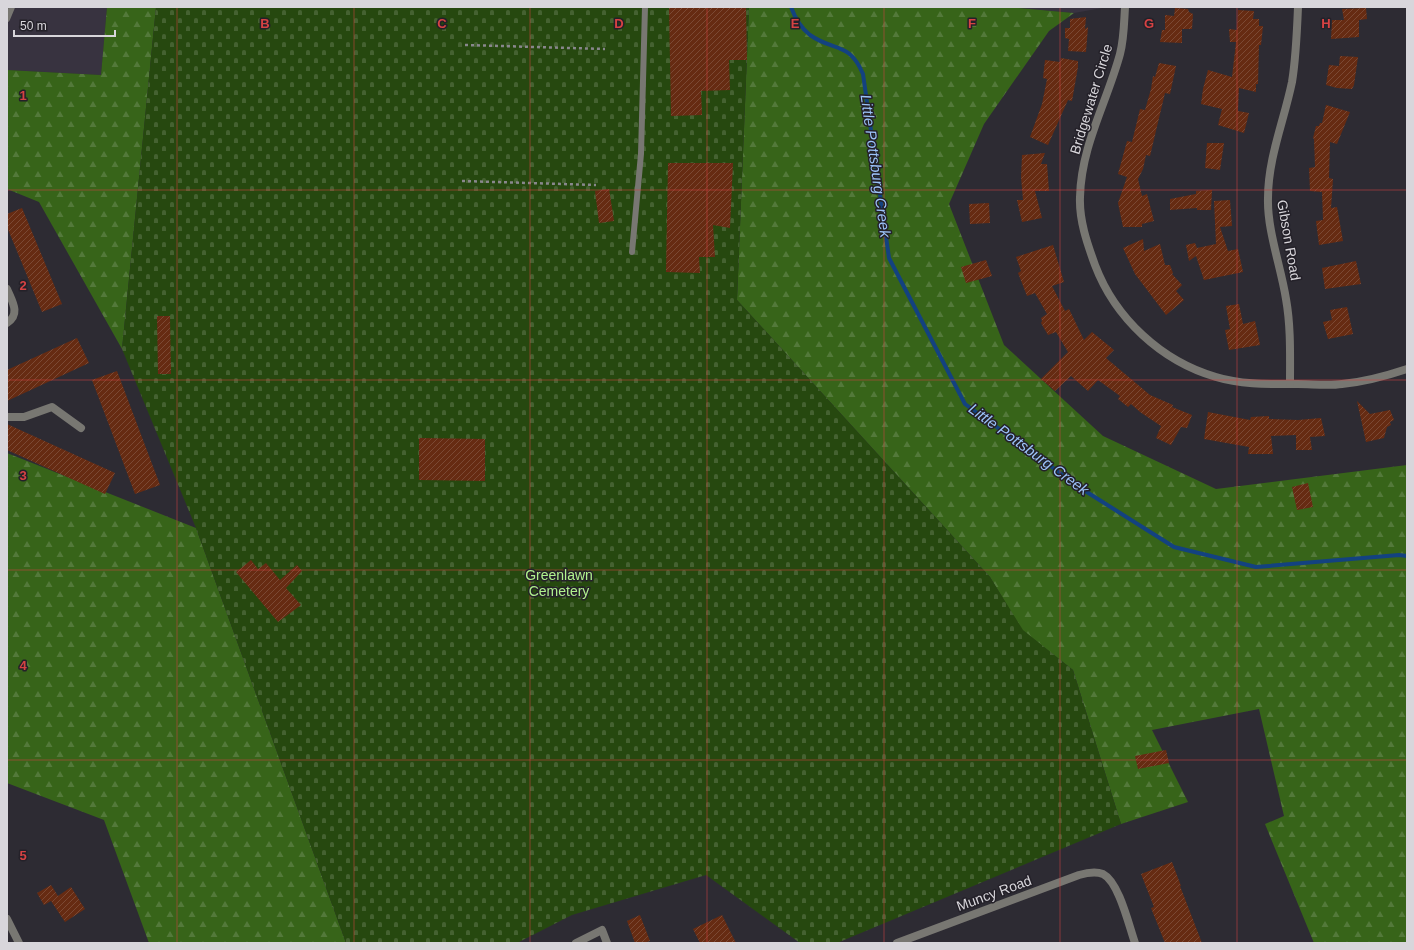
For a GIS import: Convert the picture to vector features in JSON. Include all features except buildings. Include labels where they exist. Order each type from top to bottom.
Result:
[{"type":"street","name":"Bridgewater Circle","points":[[1125,7],[1124,34],[1120,54],[1089,143],[1080,197],[1082,222],[1089,249],[1099,276],[1113,300],[1128,320],[1148,341],[1171,357],[1192,368],[1217,377],[1258,384],[1342,384],[1388,375],[1407,369]]},
{"type":"street","name":"Gibson Road","points":[[1290,384],[1288,316],[1268,214],[1268,199],[1271,159],[1291,84],[1295,59],[1298,7]]},
{"type":"street","points":[[7,289],[16,309],[13,318],[7,323]]},
{"type":"street","points":[[7,417],[24,417],[52,407],[81,428]]},
{"type":"street","name":"Muncy Road","points":[[897,943],[1079,875],[1091,872],[1102,874],[1110,880],[1117,890],[1135,943]]},
{"type":"street","points":[[7,920],[20,943]]},
{"type":"street","points":[[576,943],[602,930],[607,943]]},
{"type":"lane","points":[[7,19],[12,7]]},
{"type":"lane","points":[[632,252],[641,154],[646,7]]},
{"type":"path","points":[[466,45],[605,49]]},
{"type":"path","points":[[462,181],[596,185]]},
{"type":"shaded area","points":[[7,7],[107,7],[101,75],[7,70]]},
{"type":"shaded area","points":[[1007,7],[1108,7],[1074,13]]},
{"type":"green space","points":[[107,7],[156,7],[122,349],[39,202],[7,189],[7,70],[101,75]]},
{"type":"green space","name":"Greenlawn Cemetery","points":[[156,7],[749,7],[737,300],[990,577],[1023,630],[1073,670],[1121,824],[837,943],[800,943],[706,875],[572,915],[517,943],[346,943],[196,528],[122,349]]},
{"type":"green space","points":[[749,7],[1007,7],[1074,13],[1049,31],[984,124],[949,204],[1004,345],[1103,436],[1216,489],[1407,465],[1407,943],[1314,943],[1265,824],[1284,816],[1259,709],[1152,730],[1188,802],[1121,824],[1073,670],[1022,630],[990,577],[737,300]]},
{"type":"green space","points":[[7,453],[196,528],[346,943],[149,943],[104,820],[7,783]]},
{"type":"waterway","name":"Little Pottsburg Creek","points":[[791,7],[794,15],[810,35],[826,44],[840,48],[852,56],[863,74],[889,258],[965,404],[1082,489],[1174,547],[1256,567],[1399,555],[1407,556]]}]
